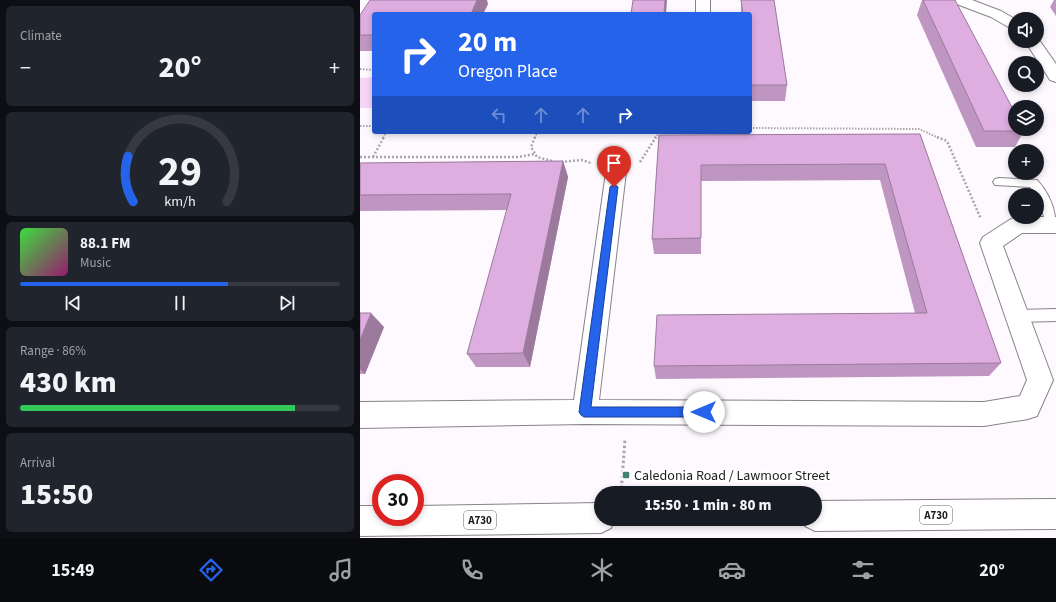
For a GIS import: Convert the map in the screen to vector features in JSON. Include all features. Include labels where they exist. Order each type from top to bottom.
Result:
[{"type":"street","points":[[703,0],[703,12]]},
{"type":"street","points":[[960,0],[996,14],[1008,21]]},
{"type":"street","points":[[1037,48],[1056,77]]},
{"type":"street","points":[[584,412],[616,172]]},
{"type":"street","points":[[360,415],[584,412],[984,414],[1028,407],[1040,380],[991,243],[1018,225],[1055,225]]},
{"type":"street","name":"A730","points":[[822,516],[1056,514]]},
{"type":"street","name":"A730","points":[[360,521],[594,518]]},
{"type":"lane","points":[[999,182],[1033,183],[1041,192],[1055,225]]},
{"type":"lane","points":[[1017,316],[1056,315]]},
{"type":"path","points":[[360,69],[372,70]]},
{"type":"path","points":[[360,126],[372,126]]},
{"type":"path","points":[[752,128],[919,129],[947,141],[991,243]]},
{"type":"path","points":[[373,157],[385,134]]},
{"type":"path","points":[[360,157],[518,157],[535,154]]},
{"type":"path","points":[[622,486],[627,412]]},
{"type":"shaded area","points":[[372,77],[372,108],[360,108],[360,78]]},
{"type":"building","points":[[370,0],[477,0],[472,12],[372,12],[372,35],[360,35],[360,15]]},
{"type":"building","points":[[633,0],[665,0],[664,12],[631,12]]},
{"type":"building","points":[[741,0],[774,0],[787,85],[752,85],[752,12],[743,12]]},
{"type":"building","points":[[923,0],[955,0],[1008,100],[1008,131],[984,131]]},
{"type":"building","points":[[920,134],[1001,363],[654,366],[657,315],[927,313],[885,164],[701,165],[701,238],[652,239],[659,135]]},
{"type":"building","points":[[563,161],[523,353],[467,354],[511,194],[360,195],[360,163]]},
{"type":"building","points":[[360,313],[371,313],[360,340]]},
{"type":"place","name":"Caledonia Road / Lawmoor Street","points":[[626,475]]},
{"type":"route","points":[[614,187],[584,412],[704,412]]}]
